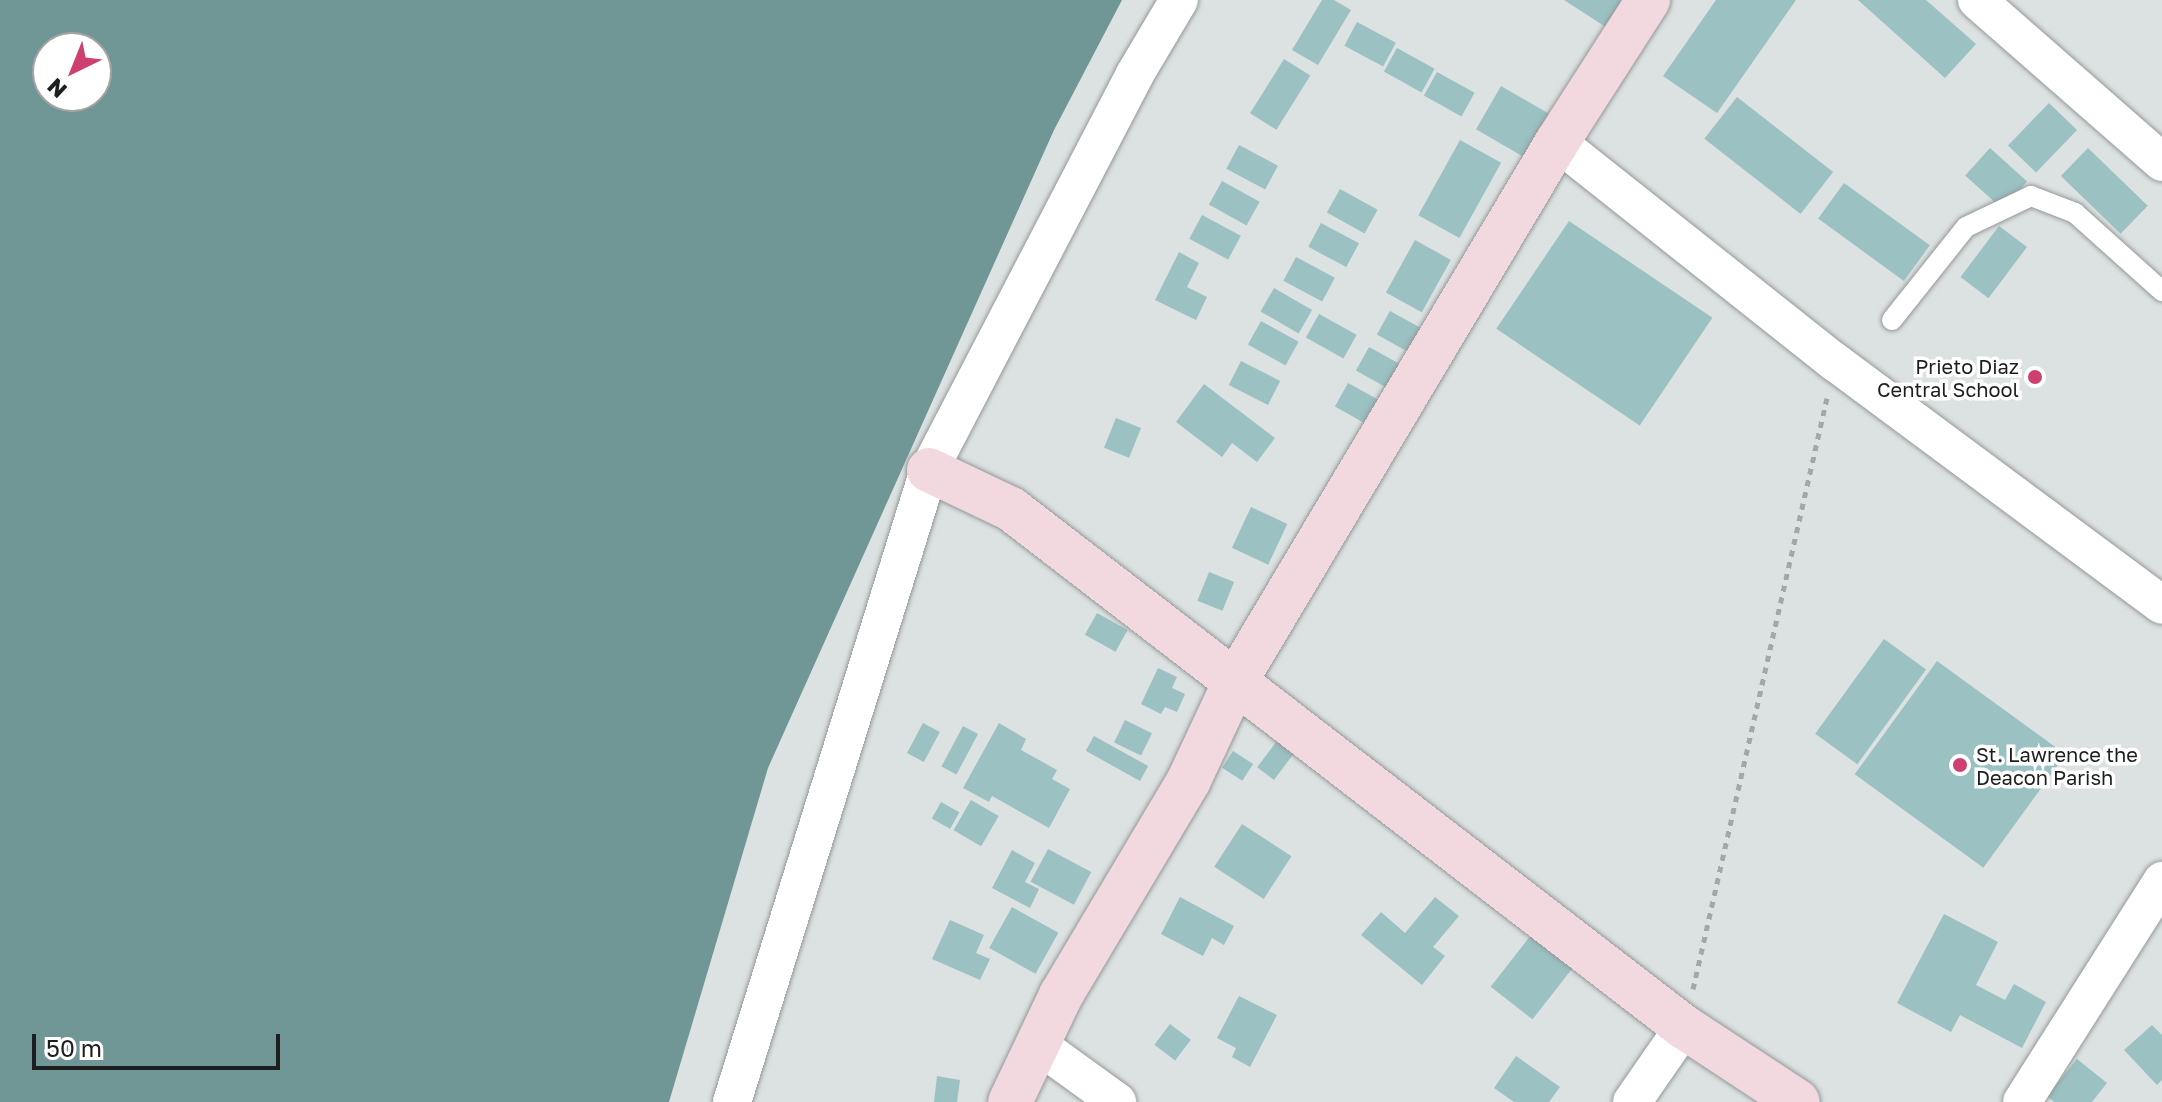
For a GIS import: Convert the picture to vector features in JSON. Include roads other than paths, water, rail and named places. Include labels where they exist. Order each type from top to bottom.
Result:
[{"type":"street","points":[[732,1102],[929,470],[1135,74],[1179,0]]},
{"type":"street","points":[[1010,1102],[1061,995],[1189,780],[1235,682],[1557,142],[1648,0]]},
{"type":"street","points":[[1977,0],[2162,162]]},
{"type":"street","points":[[1557,142],[1835,362],[2162,605]]},
{"type":"street","points":[[929,470],[1011,509],[1684,1027],[1798,1102]]},
{"type":"street","points":[[2022,1102],[2162,881]]},
{"type":"street","points":[[1632,1102],[1684,1027]]},
{"type":"street","points":[[1037,1044],[1117,1102]]},
{"type":"lane","points":[[1892,320],[1966,227],[2031,196],[2075,213],[2162,291]]},
{"type":"water","points":[[0,0],[1122,0],[1054,130],[768,768],[669,1102],[0,1102]]},
{"type":"place","name":"Prieto Diaz Central School","points":[[2035,377]]},
{"type":"place","name":"St. Lawrence the Deacon Parish","points":[[1960,765]]}]
